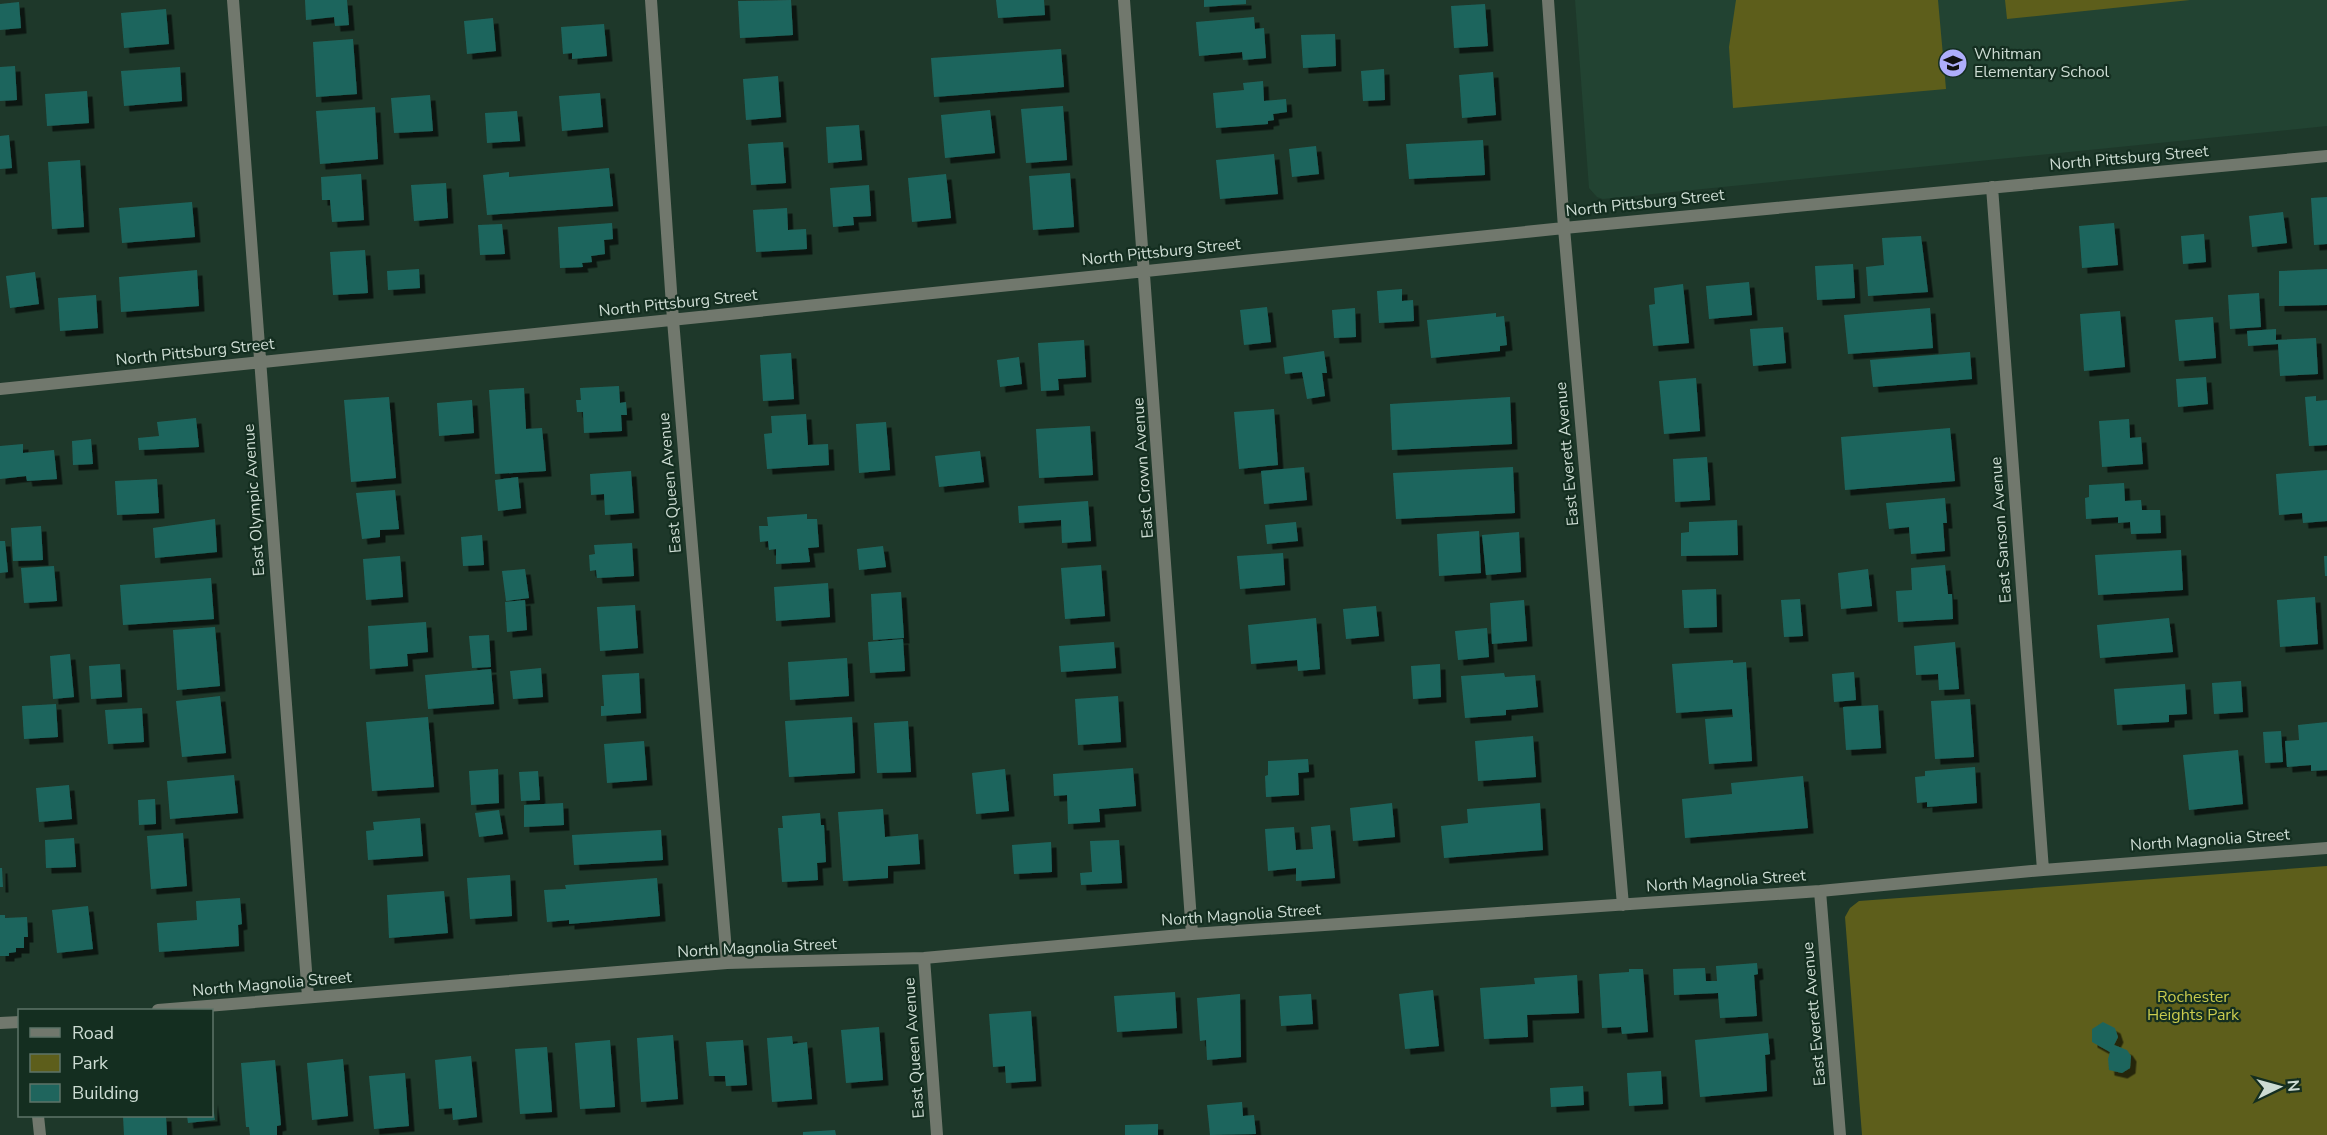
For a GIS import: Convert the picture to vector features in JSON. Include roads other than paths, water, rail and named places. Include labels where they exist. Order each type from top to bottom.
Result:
[{"type":"street","name":"East Olympic Avenue","points":[[233,0],[308,997]]},
{"type":"street","name":"East Queen Avenue","points":[[651,0],[673,320],[727,963]]},
{"type":"street","name":"East Crown Avenue","points":[[1124,0],[1146,270],[1192,934]]},
{"type":"street","name":"East Everett Avenue","points":[[1548,0],[1564,228],[1623,905]]},
{"type":"street","name":"North Pittsburg Street","points":[[0,389],[1564,228],[2327,156]]},
{"type":"street","name":"East Sanson Avenue","points":[[1992,187],[2043,870]]},
{"type":"street","name":"North Magnolia Street","points":[[179,1009],[727,963],[924,958],[1192,934],[1820,891],[2043,870],[2327,848]]},
{"type":"street","name":"East Everett Avenue","points":[[1820,891],[1840,1135]]},
{"type":"street","name":"East Queen Avenue","points":[[924,958],[937,1135]]},
{"type":"street","points":[[0,1023],[18,1022]]},
{"type":"street","points":[[38,1117],[39,1135]]},
{"type":"place","name":"Whitman Elementary School","points":[[1953,63]]},
{"type":"park label","name":"Rochester Heights Park","points":[[2193,1006]]}]
